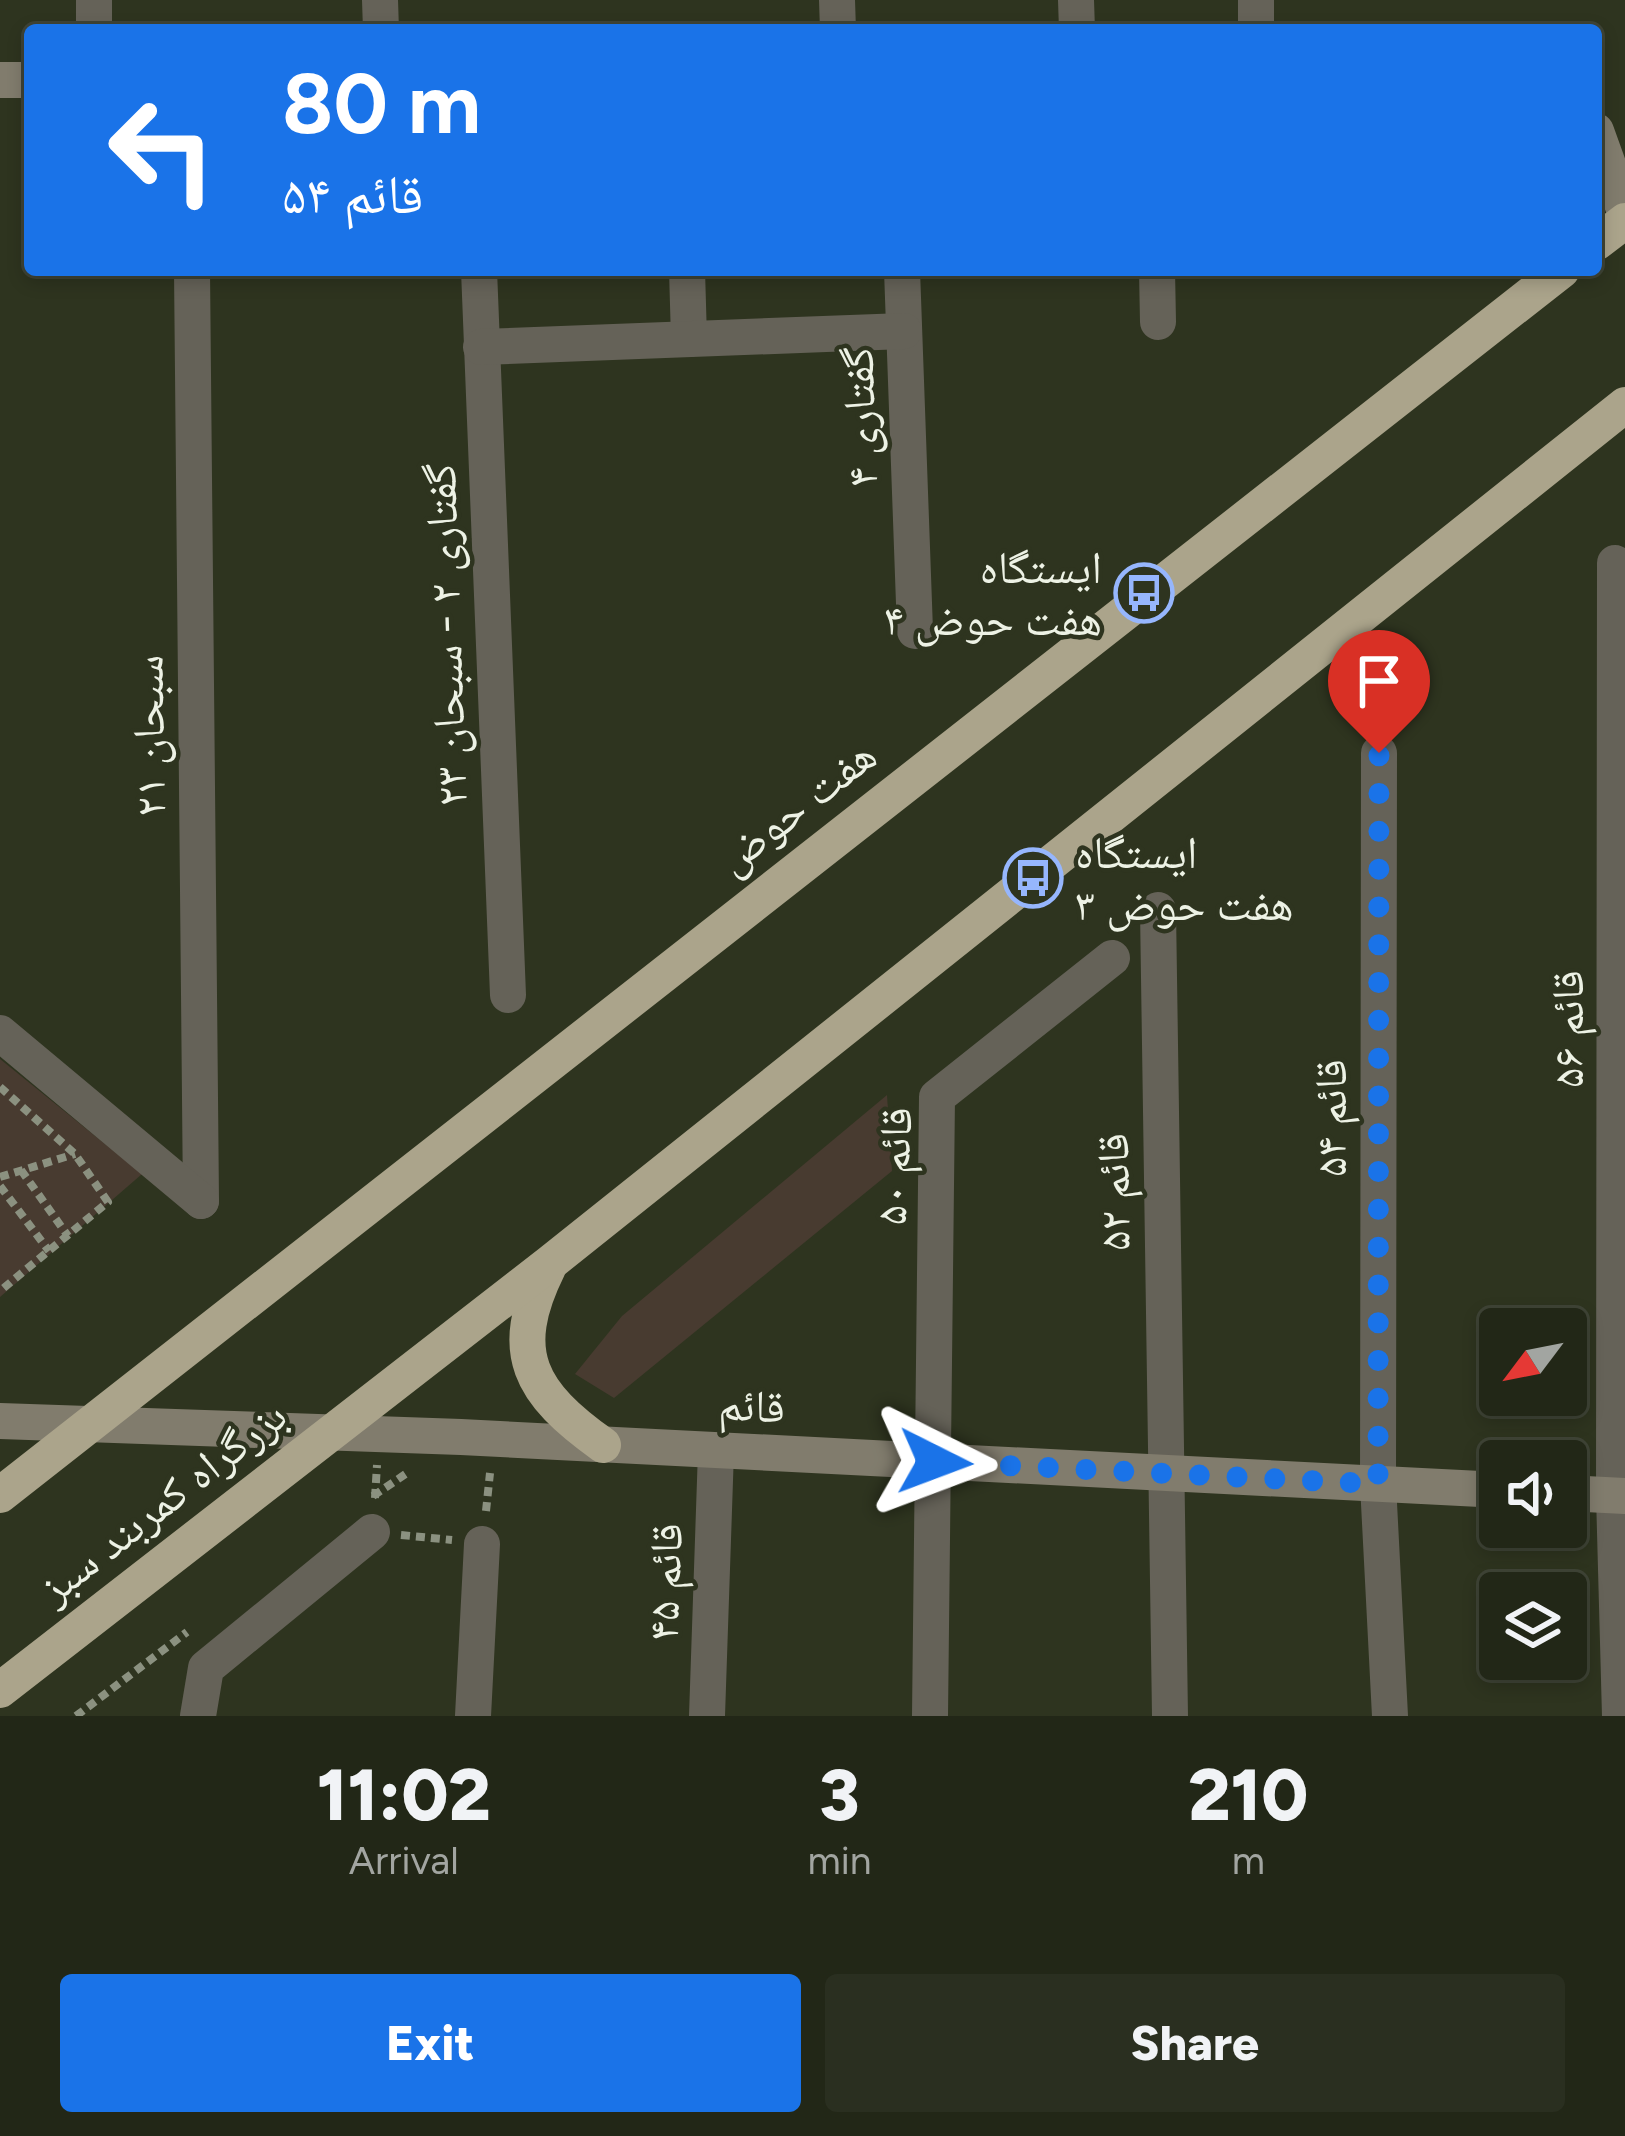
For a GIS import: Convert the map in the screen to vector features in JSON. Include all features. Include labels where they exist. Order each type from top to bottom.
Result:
[{"type":"highway","points":[[1602,238],[1625,217]]},
{"type":"highway","name":"هفت حوض","points":[[93,1421],[1554,276]]},
{"type":"highway","points":[[327,1432],[550,1263],[1625,405]]},
{"type":"highway","points":[[550,1263],[527,1311],[530,1366],[557,1412],[603,1445]]},
{"type":"highway","points":[[0,1495],[93,1421]]},
{"type":"highway","name":"بزرگراه کمربند سبز","points":[[0,1690],[327,1432]]},
{"type":"street","points":[[1602,149],[1625,217]]},
{"type":"street","name":"سبحان ۲۱","points":[[0,1033],[201,1201],[192,276]]},
{"type":"street","name":"گفتاری ۲ - سبحان ۲۳","points":[[479,276],[508,995]]},
{"type":"street","points":[[687,276],[689,339]]},
{"type":"street","name":"گفتاری ۴","points":[[902,276],[915,631]]},
{"type":"street","points":[[1156,276],[1158,322]]},
{"type":"street","points":[[481,346],[904,332]]},
{"type":"street","name":"قائم ۵۶","points":[[1616,563],[1620,1716]]},
{"type":"street","name":"قائم ۵۴","points":[[1379,753],[1378,1484],[1390,1716]]},
{"type":"street","name":"قائم ۵۲","points":[[1158,910],[1170,1716]]},
{"type":"street","name":"قائم ۵۰","points":[[935,1462],[937,1097],[1112,958]]},
{"type":"street","name":"قائم","points":[[0,1421],[379,1434],[1479,1489]]},
{"type":"street","name":"قائم ۴۵","points":[[707,1716],[716,1451]]},
{"type":"street","points":[[931,1716],[935,1462]]},
{"type":"street","points":[[1587,1494],[1620,1496]]},
{"type":"street","points":[[197,1716],[206,1667],[372,1532]]},
{"type":"street","points":[[473,1716],[482,1544]]},
{"type":"path","points":[[0,1087],[75,1154],[108,1202],[0,1292]]},
{"type":"path","points":[[0,1177],[75,1154]]},
{"type":"path","points":[[21,1171],[68,1236]]},
{"type":"path","points":[[0,1186],[49,1251]]},
{"type":"path","points":[[379,1434],[372,1532],[482,1544],[494,1440]]},
{"type":"shaded area","points":[[0,1059],[142,1174],[0,1297]]},
{"type":"shaded area","points":[[887,1095],[892,1171],[614,1398],[575,1374],[622,1316]]},
{"type":"place","name":"ایستگاه هفت حوض ۴","points":[[1144,593]]},
{"type":"place","name":"ایستگاه هفت حوض ۳","points":[[1033,878]]},
{"type":"route","points":[[935,1462],[1378,1484],[1379,753]]}]
